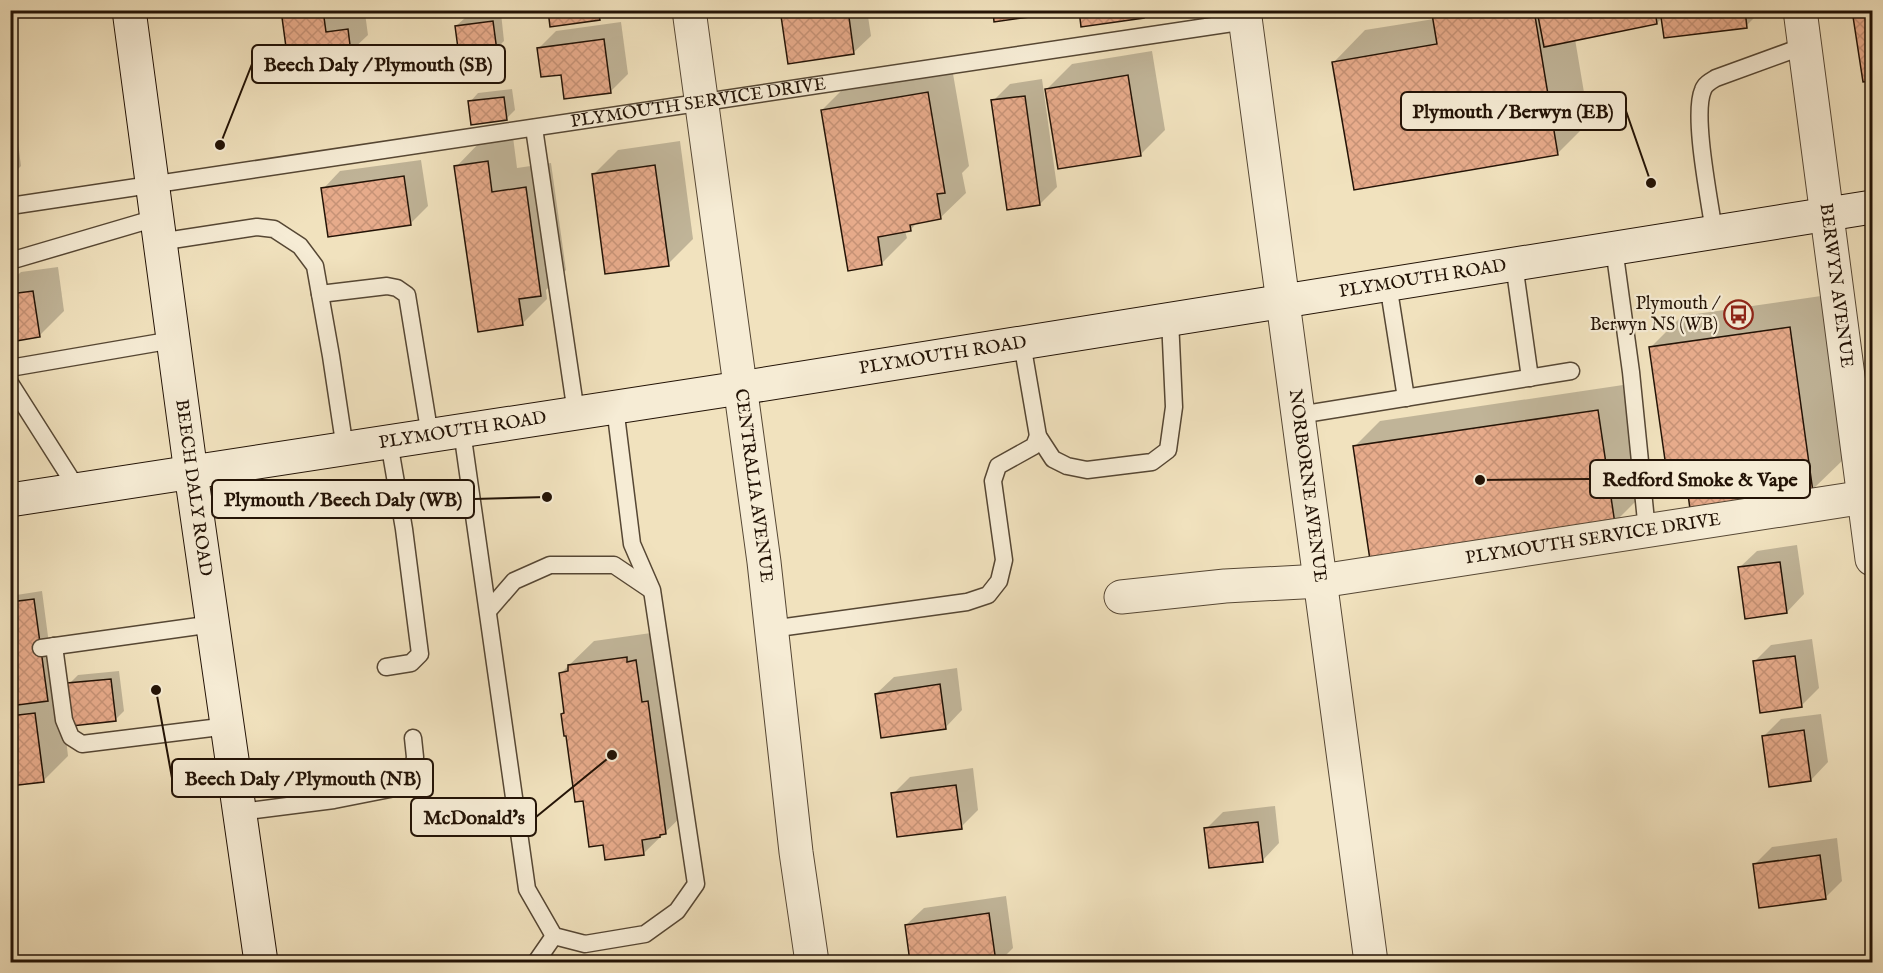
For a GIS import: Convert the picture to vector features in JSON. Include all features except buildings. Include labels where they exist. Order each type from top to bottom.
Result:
[{"type":"street","name":"BEECH DALY ROAD","points":[[129,10],[191,473],[261,963]]},
{"type":"street","name":"CENTRALIA AVENUE","points":[[689,10],[740,388],[771,629],[796,852],[812,963]]},
{"type":"street","name":"BERWYN AVENUE","points":[[1800,10],[1868,496],[1872,559]]},
{"type":"street","name":"NORBORNE AVENUE","points":[[1245,16],[1371,963]]},
{"type":"street","name":"PLYMOUTH ROAD","points":[[10,500],[740,388],[1872,207]]},
{"type":"street","name":"PLYMOUTH SERVICE DRIVE","points":[[1121,597],[1225,586],[1321,581],[1868,496]]},
{"type":"lane","name":"PLYMOUTH SERVICE DRIVE","points":[[10,206],[701,103],[1245,16]]},
{"type":"lane","points":[[1714,232],[1701,139],[1699,101],[1704,87],[1716,78],[1804,46]]},
{"type":"lane","points":[[534,128],[576,413]]},
{"type":"lane","points":[[10,261],[158,230],[257,227],[274,229],[300,246],[315,266],[345,449]]},
{"type":"lane","points":[[1614,248],[1647,531]]},
{"type":"lane","points":[[1514,264],[1530,378]]},
{"type":"lane","points":[[1388,284],[1406,398]]},
{"type":"lane","points":[[320,294],[387,286],[397,288],[407,295],[430,436]]},
{"type":"lane","points":[[1022,343],[1038,436],[1053,459],[1067,466],[1087,470],[1152,462],[1168,450],[1173,407],[1170,319]]},
{"type":"lane","points":[[10,368],[173,340]]},
{"type":"lane","points":[[1299,415],[1570,371]]},
{"type":"lane","points":[[10,383],[78,490]]},
{"type":"lane","points":[[462,431],[527,889],[554,936],[585,944],[645,934],[677,911],[696,884],[652,590],[632,544],[615,407]]},
{"type":"lane","points":[[771,629],[967,602],[988,596],[999,581],[1004,560],[993,481],[998,466],[1034,446],[1038,436]]},
{"type":"lane","points":[[386,667],[411,663],[420,654],[404,529],[389,442]]},
{"type":"lane","points":[[488,611],[514,581],[550,565],[614,565],[652,590]]},
{"type":"lane","points":[[213,624],[47,647],[64,720],[71,737],[82,744],[228,726]]},
{"type":"lane","points":[[240,812],[334,800],[400,787],[412,777],[415,757],[413,738]]},
{"type":"lane","points":[[536,963],[554,936]]},
{"type":"place","name":"Beech Daly / Plymouth (SB)","points":[[220,145]]},
{"type":"place","name":"Plymouth / Berwyn (EB)","points":[[1651,183]]},
{"type":"place","name":"Plymouth / Berwyn NS (WB)","points":[[1739,314]]},
{"type":"place","name":"Redford Smoke & Vape","points":[[1480,480]]},
{"type":"place","name":"Plymouth / Beech Daly (WB)","points":[[547,497]]},
{"type":"place","name":"Beech Daly / Plymouth (NB)","points":[[156,690]]},
{"type":"place","name":"McDonald's","points":[[612,755]]}]
